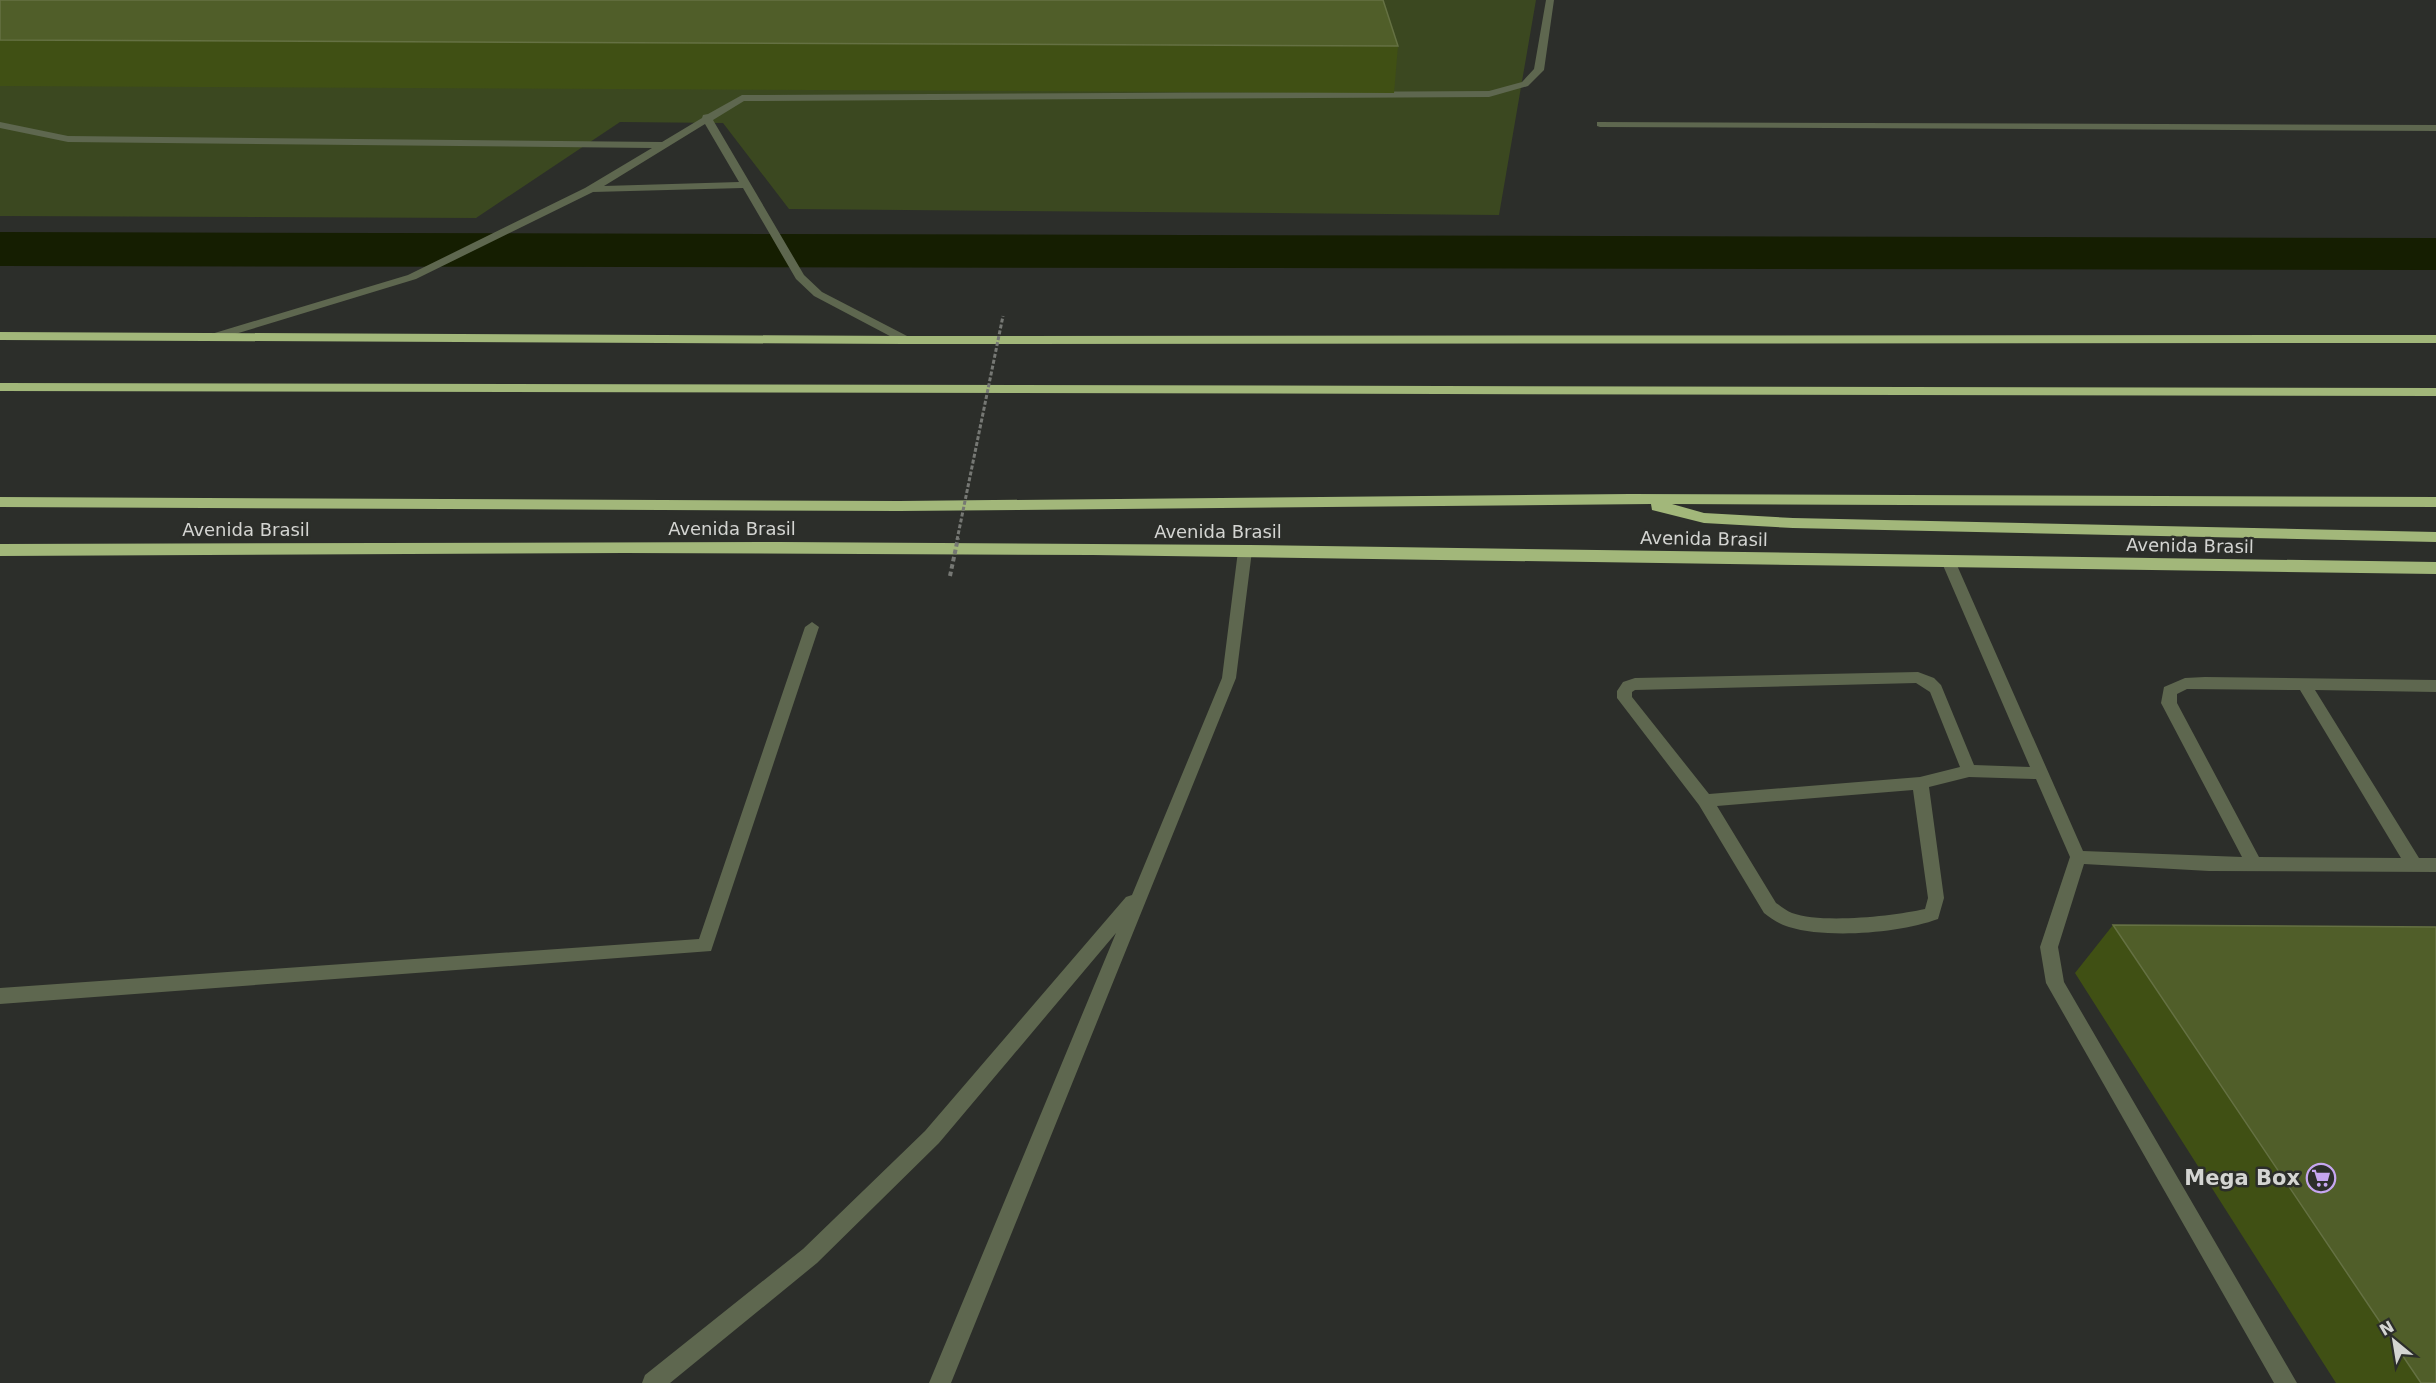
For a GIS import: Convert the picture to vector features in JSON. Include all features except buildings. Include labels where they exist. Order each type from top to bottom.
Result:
[{"type":"highway","points":[[0,336],[905,340],[2436,339]]},
{"type":"highway","points":[[0,387],[2436,392]]},
{"type":"highway","points":[[1630,499],[1704,518],[1793,523],[2436,537]]},
{"type":"highway","name":"Avenida Brasil","points":[[0,501],[899,506],[1630,499],[2436,502]]},
{"type":"highway","name":"Avenida Brasil","points":[[0,550],[1245,551],[1949,563],[2436,568]]},
{"type":"street","points":[[212,337],[412,277],[590,189],[706,117],[742,98],[1489,94],[1525,84],[1539,70],[1550,0]]},
{"type":"street","points":[[706,117],[800,277],[818,294],[905,340]]},
{"type":"street","points":[[1600,124],[2436,128]]},
{"type":"street","points":[[0,125],[68,139],[661,145]]},
{"type":"street","points":[[590,189],[745,185]]},
{"type":"street","points":[[940,1383],[1229,678],[1245,551]]},
{"type":"street","points":[[1949,563],[2078,857],[2049,947],[2055,982],[2286,1383]]},
{"type":"street","points":[[0,996],[705,946],[812,627]]},
{"type":"street","points":[[1920,783],[1936,898],[1932,914],[1913,920],[1806,924],[1787,920],[1770,908],[1706,801],[1625,698],[1624,691],[1628,686],[1635,684],[1918,677],[1929,681],[1936,689],[1969,771]]},
{"type":"street","points":[[2254,864],[2169,702],[2169,691],[2185,684],[2205,683],[2436,686]]},
{"type":"street","points":[[2304,684],[2414,865]]},
{"type":"street","points":[[1706,801],[1920,783],[1969,771],[2041,772]]},
{"type":"street","points":[[2078,857],[2209,864],[2436,865]]},
{"type":"street","points":[[653,1383],[810,1256],[932,1137],[1142,891]]},
{"type":"path","points":[[950,576],[1002,316]]},
{"type":"shaded area","points":[[0,0],[1536,0],[1499,215],[789,209],[723,123],[620,122],[476,218],[0,216]]},
{"type":"shaded area","points":[[0,232],[2436,238],[2436,270],[0,266]]},
{"type":"place","name":"Mega Box","points":[[2321,1178]]}]
